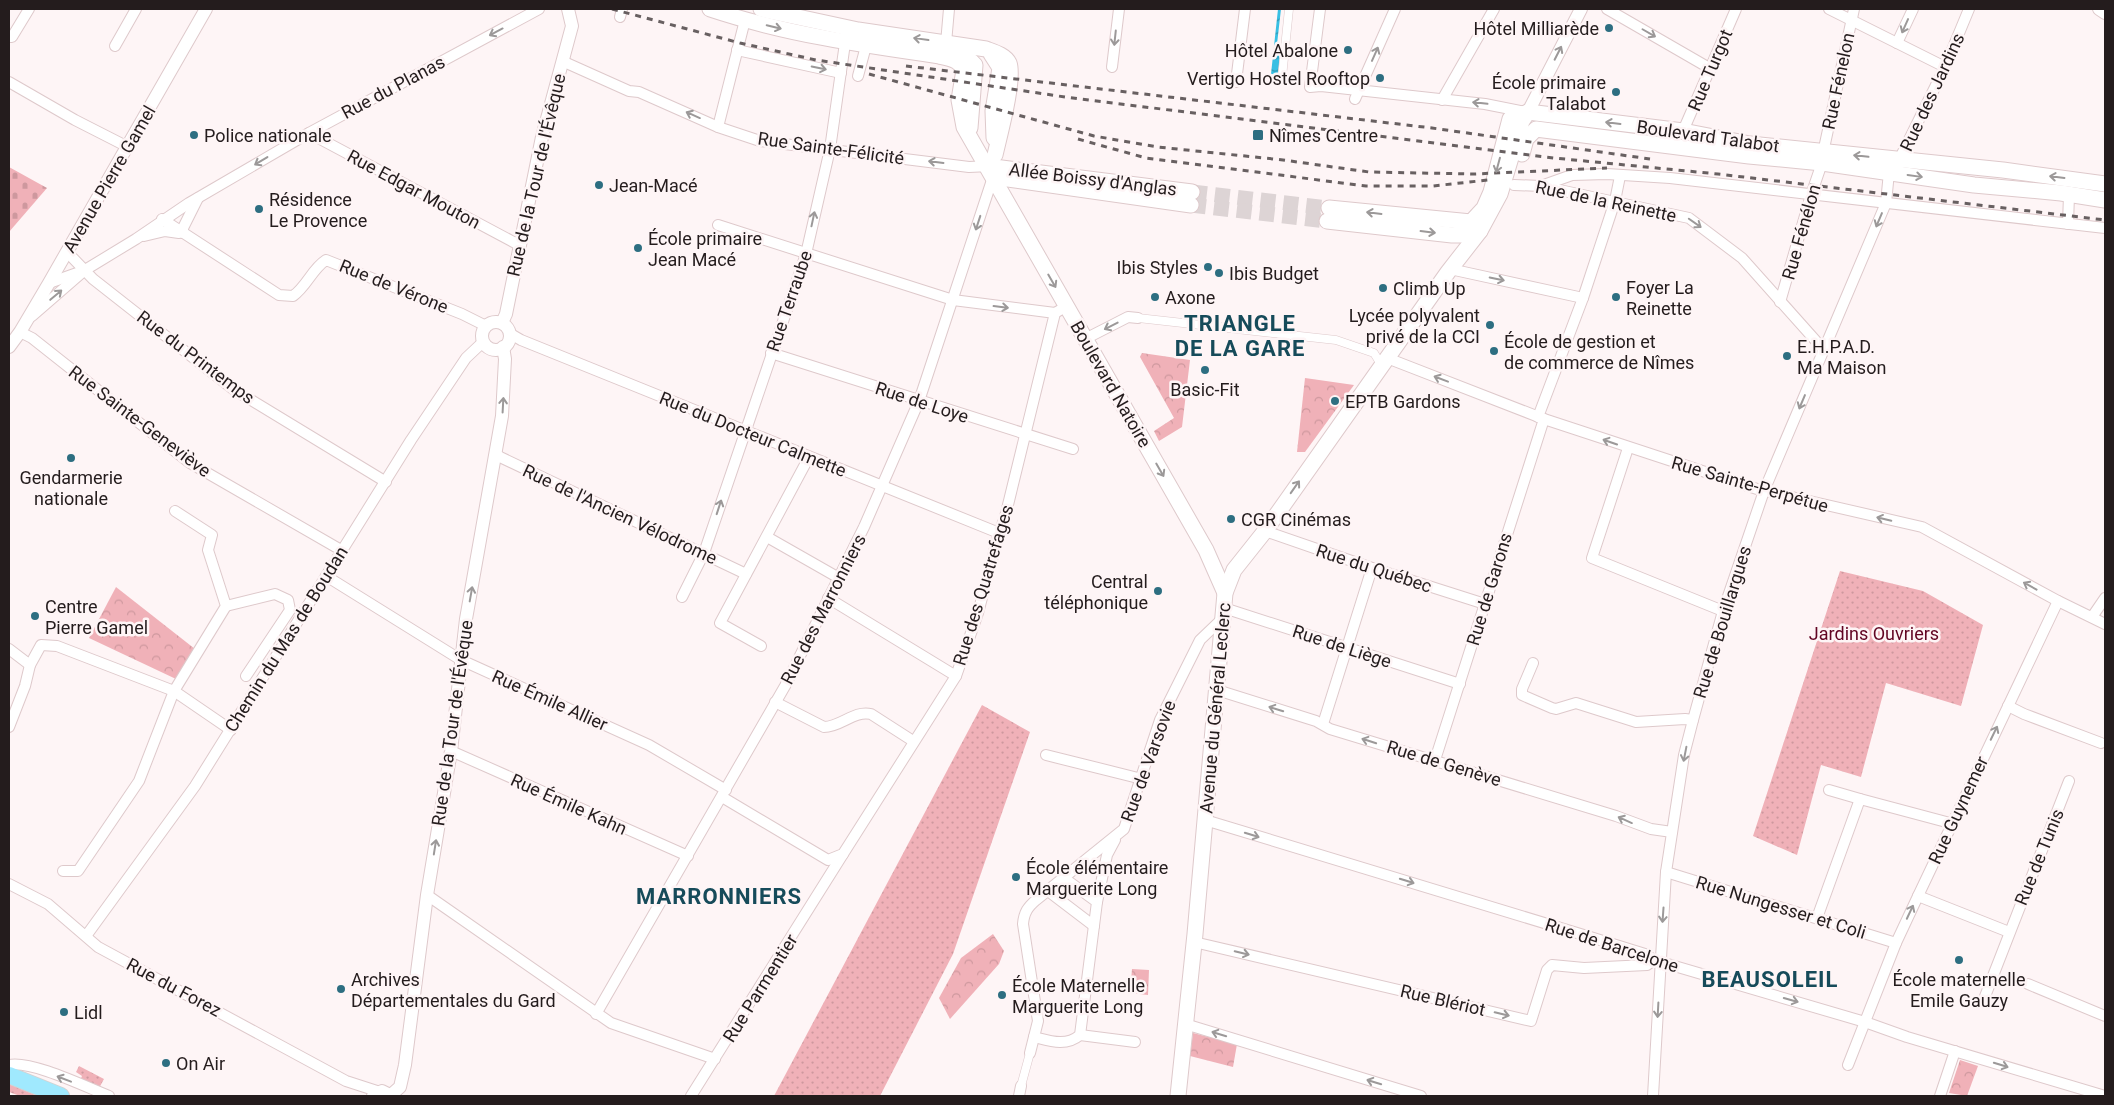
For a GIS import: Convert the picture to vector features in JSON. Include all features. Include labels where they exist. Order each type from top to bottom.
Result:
[{"type":"main road","points":[[710,9],[745,20],[845,43],[866,46],[986,49],[1002,55],[1008,63],[1010,74],[1003,122],[992,166]]},
{"type":"main road","points":[[761,9],[791,12],[858,30],[943,49],[964,70],[959,102],[962,122],[970,139]]},
{"type":"main road","name":"Boulevard Natoire","points":[[943,49],[946,54],[964,56],[974,65],[970,139],[992,166],[1061,310],[1085,339],[1206,550],[1224,606]]},
{"type":"main road","points":[[1328,214],[1452,235],[1465,235],[1475,227],[1491,192],[1510,119],[1528,112]]},
{"type":"main road","name":"Boulevard Talabot","points":[[1528,112],[1683,131],[1890,172],[1974,185],[2105,200]]},
{"type":"main road","name":"Avenue du Général Leclerc","points":[[1500,194],[1522,121],[1528,112]]},
{"type":"main road","name":"Boulevard Talabot","points":[[1514,185],[1526,139],[1536,130],[1822,158],[1899,160],[2013,171],[2105,184]]},
{"type":"main road","name":"Allée Boissy d'Anglas","points":[[992,166],[1191,198]]},
{"type":"main road","name":"Avenue du Général Leclerc","points":[[1178,1096],[1194,942],[1224,606],[1234,570],[1385,364],[1450,269],[1475,227],[1500,194],[1514,185]]},
{"type":"main road","points":[[9,1075],[61,1096]]},
{"type":"street","points":[[9,37],[12,37],[28,9]]},
{"type":"street","points":[[115,46],[136,9]]},
{"type":"street","name":"Avenue Pierre Gamel","points":[[9,347],[49,283],[206,9]]},
{"type":"street","name":"Rue du Planas","points":[[27,319],[85,270],[136,239],[162,219],[310,133],[539,9]]},
{"type":"street","name":"Rue de la Tour de l'Évêque","points":[[568,9],[572,26]]},
{"type":"street","name":"Rue de la Tour de l'Évêque","points":[[505,328],[519,245],[542,137],[578,9]]},
{"type":"street","points":[[943,49],[949,9]]},
{"type":"street","points":[[1112,67],[1118,9]]},
{"type":"street","points":[[1236,82],[1245,9]]},
{"type":"street","points":[[1282,78],[1289,9]]},
{"type":"street","name":"Boulevard Talabot","points":[[1320,9],[1310,87],[1321,86],[1356,95],[1484,104],[1528,112]]},
{"type":"street","points":[[1356,95],[1395,9]]},
{"type":"street","points":[[1442,100],[1494,9]]},
{"type":"street","points":[[1528,112],[1581,9]]},
{"type":"street","points":[[1607,9],[1711,69]]},
{"type":"street","name":"Rue Turgot","points":[[1683,131],[1736,9]]},
{"type":"street","points":[[1829,9],[1945,67]]},
{"type":"street","name":"Rue Fénelon","points":[[1822,158],[1854,9]]},
{"type":"street","points":[[1897,43],[1913,9]]},
{"type":"street","name":"Rue des Jardins","points":[[1890,172],[1899,160],[1945,67],[1969,9]]},
{"type":"street","points":[[2099,9],[2105,13]]},
{"type":"street","points":[[718,127],[745,20]]},
{"type":"street","name":"Rue Terraube","points":[[682,596],[704,553],[744,431],[806,254],[830,149],[845,43]]},
{"type":"street","points":[[858,76],[866,46]]},
{"type":"street","points":[[737,50],[841,72]]},
{"type":"street","name":"Rue Sainte-Félicité","points":[[562,61],[629,91],[639,92],[718,127],[760,141],[969,167],[992,166]]},
{"type":"street","points":[[9,82],[75,120],[128,147]]},
{"type":"street","name":"Rue Edgar Mouton","points":[[310,133],[519,245]]},
{"type":"street","name":"Rue Fénélon","points":[[1780,302],[1822,158]]},
{"type":"street","name":"Rue des Marronniers","points":[[596,1014],[775,702],[839,578],[882,486],[919,400],[953,300],[992,166]]},
{"type":"street","name":"Rue de Bouillargues","points":[[1653,1096],[1657,961],[1666,872],[1684,755],[1692,720],[1723,611],[1764,491],[1886,203],[1890,172]]},
{"type":"street","points":[[1541,186],[1572,175],[1670,178],[1811,195],[1868,199],[1886,203],[2105,228]]},
{"type":"street","name":"Rue de Garons","points":[[1434,760],[1460,684],[1541,418],[1615,201],[1620,176]]},
{"type":"street","name":"Rue de la Reinette","points":[[1514,185],[1541,186],[1689,218],[1742,258],[1824,350]]},
{"type":"street","points":[[2068,224],[2069,195]]},
{"type":"street","points":[[136,239],[164,231],[183,233],[183,228],[198,198]]},
{"type":"street","name":"Rue de Vérone","points":[[162,219],[279,295],[293,296],[301,290],[320,264],[326,260],[462,314],[486,326]]},
{"type":"street","points":[[718,226],[953,300],[1061,310]]},
{"type":"street","name":"Rue du Printemps","points":[[67,252],[93,279],[233,389],[386,482]]},
{"type":"street","points":[[1450,269],[1582,298]]},
{"type":"street","name":"Rue du Planas","points":[[49,283],[85,270]]},
{"type":"street","name":"Rue des Quatrefages","points":[[843,854],[956,676],[978,613],[998,533],[1005,517],[1061,310]]},
{"type":"street","points":[[1085,339],[1128,317],[1336,340],[1374,353],[1385,364]]},
{"type":"street","points":[[493,322],[505,328],[508,341],[503,347],[490,348],[483,342],[482,333],[486,326],[493,322]]},
{"type":"street","name":"Rue du Docteur Calmette","points":[[505,328],[530,344],[998,533]]},
{"type":"street","name":"Rue Sainte-Geneviève","points":[[20,332],[32,338],[190,463],[341,550]]},
{"type":"street","name":"Chemin du Mas de Boudan","points":[[86,936],[195,786],[411,440],[466,358],[483,342]]},
{"type":"street","name":"Rue de la Tour de l'Évêque","points":[[384,1095],[400,1087],[403,1081],[427,895],[451,751],[461,660],[502,416],[505,358],[503,347]]},
{"type":"street","name":"Rue de Loye","points":[[771,353],[1073,449]]},
{"type":"street","name":"Rue Sainte-Perpétue","points":[[1385,364],[1628,448],[1764,491],[1922,527],[2058,601],[2105,624]]},
{"type":"street","points":[[1628,448],[1592,558],[1723,611]]},
{"type":"street","name":"Rue de l'Ancien Vélodrome","points":[[495,453],[746,574]]},
{"type":"street","points":[[761,646],[720,623],[809,457]]},
{"type":"street","points":[[175,511],[212,535],[208,550],[226,606]]},
{"type":"street","name":"Rue du Québec","points":[[1264,531],[1485,604]]},
{"type":"street","points":[[767,538],[839,578]]},
{"type":"street","points":[[1322,724],[1372,568]]},
{"type":"street","name":"Rue Émile Allier","points":[[326,576],[461,660],[648,745],[724,793]]},
{"type":"street","points":[[64,871],[78,871],[139,781],[174,691],[226,606],[275,594],[288,600],[290,610],[246,676]]},
{"type":"street","points":[[828,598],[956,676]]},
{"type":"street","points":[[2092,617],[2105,598]]},
{"type":"street","name":"Rue Guynemer","points":[[1848,1065],[1896,942],[1950,823],[2058,601]]},
{"type":"street","name":"Rue de Liège","points":[[1224,606],[1460,684]]},
{"type":"street","name":"Rue de Varsovie","points":[[1030,1053],[1038,1021],[1023,924],[1024,915],[1028,906],[1124,829],[1160,720],[1200,640],[1224,606]]},
{"type":"street","points":[[9,727],[25,686],[30,665],[41,645],[57,646],[174,691],[230,730]]},
{"type":"street","points":[[9,649],[30,665]]},
{"type":"street","points":[[1533,663],[1522,689],[1522,695],[1552,708],[1556,709],[1576,703],[1636,722],[1692,720]]},
{"type":"street","name":"Rue de Genève","points":[[1217,690],[1322,724],[1330,729],[1616,816],[1634,824],[1672,832]]},
{"type":"street","points":[[775,702],[824,727],[831,727],[864,712],[871,714],[913,741]]},
{"type":"street","points":[[2008,706],[2101,744]]},
{"type":"street","name":"Rue Émile Kahn","points":[[451,751],[688,856]]},
{"type":"street","points":[[1046,754],[1142,779]]},
{"type":"street","name":"Rue de Tunis","points":[[1984,999],[2069,782]]},
{"type":"street","points":[[1829,790],[1950,823]]},
{"type":"street","points":[[724,793],[828,860],[843,854]]},
{"type":"street","points":[[1817,918],[1860,799]]},
{"type":"street","name":"Rue de Barcelone","points":[[1205,820],[1645,954],[1657,961],[1865,1022],[2105,1096]]},
{"type":"street","points":[[1034,1037],[1052,1042],[1062,1042],[1073,1041],[1080,1035],[1097,902],[1107,855],[1117,836]]},
{"type":"street","name":"Rue Parmentier","points":[[691,1096],[843,854]]},
{"type":"street","name":"Rue Nungesser et Coli","points":[[1666,872],[1896,942]]},
{"type":"street","points":[[1064,878],[1097,902]]},
{"type":"street","name":"Rue du Forez","points":[[9,884],[48,904],[98,947],[346,1081],[384,1095]]},
{"type":"street","points":[[1052,894],[1094,926]]},
{"type":"street","points":[[427,895],[611,1023],[715,1059]]},
{"type":"street","points":[[1918,896],[2009,932]]},
{"type":"street","name":"Rue Blériot","points":[[1194,942],[1531,1020],[1546,970],[1552,965],[1584,968],[1647,965],[1657,961]]},
{"type":"street","points":[[2028,984],[2105,1016]]},
{"type":"street","points":[[1186,1024],[1421,1096]]},
{"type":"street","points":[[1080,1035],[1135,1042]]},
{"type":"street","points":[[1940,1096],[1954,1051]]},
{"type":"street","points":[[1019,1096],[1030,1053]]},
{"type":"street","points":[[9,1065],[17,1064],[36,1068],[109,1096]]},
{"type":"street","name":"Rue du Forez","points":[[346,1081],[364,1096]]},
{"type":"green space","points":[[9,167],[47,188],[9,232]]},
{"type":"green space","points":[[1142,353],[1190,360],[1182,427],[1159,441],[1154,431],[1174,418],[1140,357]]},
{"type":"green space","points":[[1305,378],[1354,385],[1305,452],[1297,452]]},
{"type":"green space","name":"Jardins Ouvriers","points":[[1840,571],[1923,591],[1983,625],[1961,706],[1886,683],[1861,777],[1821,765],[1797,855],[1753,836]]},
{"type":"green space","points":[[116,587],[195,649],[176,679],[89,638]]},
{"type":"green space","points":[[982,705],[1030,732],[953,954],[880,1096],[774,1096]]},
{"type":"green space","points":[[993,934],[1004,951],[999,964],[950,1019],[939,998],[961,958]]},
{"type":"green space","points":[[1132,969],[1149,970],[1148,995],[1130,993]]},
{"type":"green space","points":[[1193,1033],[1237,1044],[1233,1067],[1190,1056]]},
{"type":"green space","points":[[1960,1060],[1978,1066],[1967,1096],[1949,1093]]},
{"type":"green space","points":[[79,1066],[104,1079],[98,1090],[79,1083],[82,1076],[76,1072]]},
{"type":"green space","points":[[9,1084],[38,1096],[20,1096],[9,1092]]},
{"type":"water","points":[[1278,9],[1281,9],[1277,44],[1281,44],[1278,75],[1271,74]]},
{"type":"tunnel","points":[[1192,192],[1329,208]]},
{"type":"tunnel","points":[[1191,205],[1327,221]]},
{"type":"railway","points":[[612,9],[740,43],[816,60],[1065,97],[1554,158],[1718,174],[2105,220]]},
{"type":"railway","points":[[906,66],[1432,128],[1650,159]]},
{"type":"railway","points":[[869,74],[1094,136],[1158,147],[1283,160],[1369,172],[1474,174],[1607,168]]},
{"type":"railway","points":[[1078,139],[1146,158],[1366,186],[1433,186],[1488,180]]},
{"type":"place","name":"Hôtel Milliarède","points":[[1609,28]]},
{"type":"place","name":"Hôtel Abalone","points":[[1348,50]]},
{"type":"place","name":"Vertigo Hostel Rooftop","points":[[1380,78]]},
{"type":"place","name":"École primaire Talabot","points":[[1616,92]]},
{"type":"place","name":"Police nationale","points":[[194,135]]},
{"type":"place","name":"Nîmes Centre","points":[[1258,135]]},
{"type":"place","name":"Jean-Macé","points":[[599,185]]},
{"type":"place","name":"Résidence Le Provence","points":[[259,209]]},
{"type":"place","name":"École primaire Jean Macé","points":[[638,248]]},
{"type":"place","name":"Ibis Styles","points":[[1208,267]]},
{"type":"place","name":"Ibis Budget","points":[[1219,273]]},
{"type":"place","name":"Climb Up","points":[[1383,288]]},
{"type":"place","name":"Axone","points":[[1155,297]]},
{"type":"place","name":"Foyer La Reinette","points":[[1616,297]]},
{"type":"place","name":"Lycée polyvalent privé de la CCI","points":[[1490,325]]},
{"type":"place","name":"École de gestion et de commerce de Nîmes","points":[[1494,351]]},
{"type":"place","name":"E.H.P.A.D. Ma Maison","points":[[1787,356]]},
{"type":"place","name":"Basic-Fit","points":[[1205,370]]},
{"type":"place","name":"EPTB Gardons","points":[[1335,401]]},
{"type":"place","name":"Gendarmerie nationale","points":[[71,458]]},
{"type":"place","name":"CGR Cinémas","points":[[1231,519]]},
{"type":"place","name":"Central téléphonique","points":[[1158,591]]},
{"type":"place","name":"Centre Pierre Gamel","points":[[35,616]]},
{"type":"place","name":"École élémentaire Marguerite Long","points":[[1016,877]]},
{"type":"place","name":"École maternelle Emile Gauzy","points":[[1959,960]]},
{"type":"place","name":"Archives Départementales du Gard","points":[[341,989]]},
{"type":"place","name":"École Maternelle Marguerite Long","points":[[1002,995]]},
{"type":"place","name":"Lidl","points":[[64,1012]]},
{"type":"place","name":"On Air","points":[[166,1063]]},
{"type":"district","name":"TRIANGLE DE LA GARE","points":[[1240,336]]},
{"type":"district","name":"MARRONNIERS","points":[[719,896]]},
{"type":"district","name":"BEAUSOLEIL","points":[[1770,979]]}]
